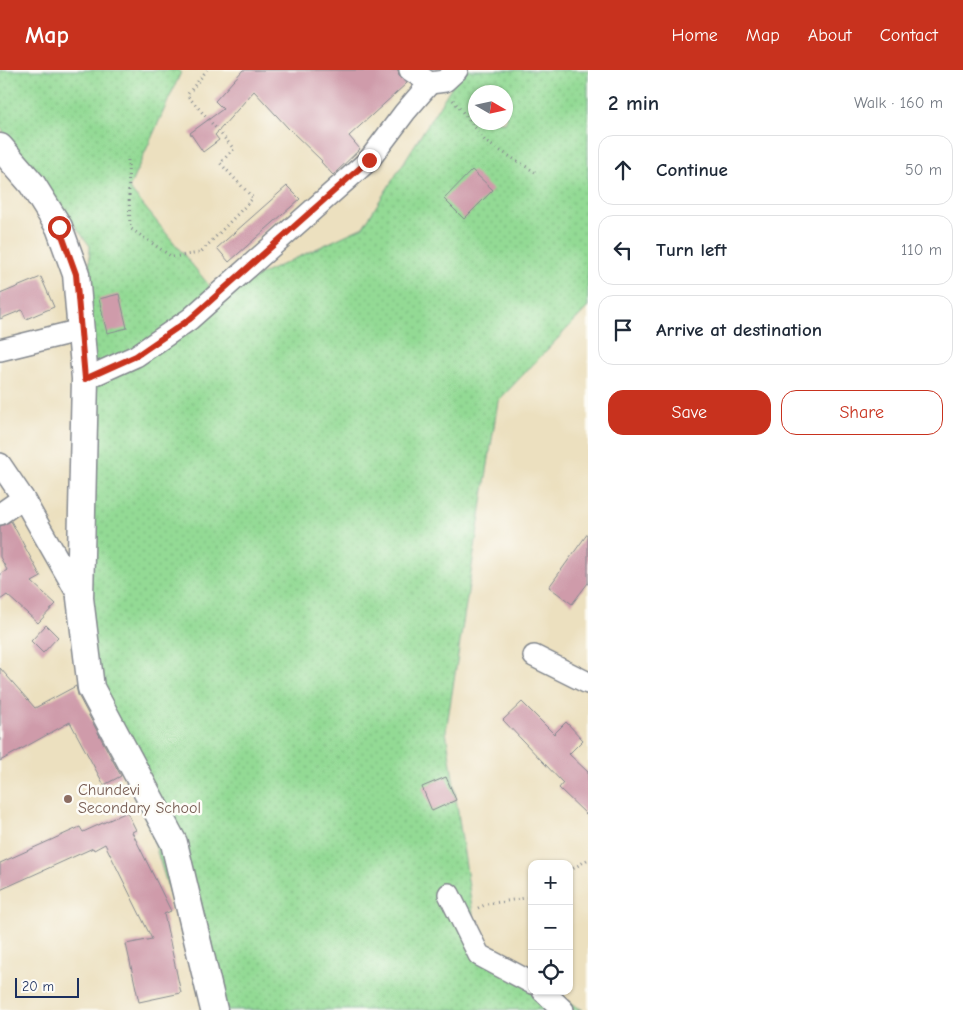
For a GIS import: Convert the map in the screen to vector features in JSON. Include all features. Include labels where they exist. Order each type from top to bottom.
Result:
[{"type":"street","points":[[410,70],[444,78]]},
{"type":"street","points":[[85,379],[136,356],[190,319],[369,160],[405,112],[444,78]]},
{"type":"street","points":[[0,147],[32,184],[59,227],[76,274],[85,379],[80,598],[91,688],[174,843],[214,1010]]},
{"type":"street","points":[[0,350],[80,330]]},
{"type":"street","points":[[0,464],[23,498],[80,598]]},
{"type":"street","points":[[0,514],[23,498]]},
{"type":"street","points":[[534,656],[588,683]]},
{"type":"street","points":[[449,894],[479,955],[528,981]]},
{"type":"street","points":[[547,995],[563,1010]]},
{"type":"path","points":[[128,160],[130,228],[172,258],[200,253],[254,198],[220,163],[234,149],[187,96],[207,70]]},
{"type":"path","points":[[444,78],[452,100],[486,142],[536,172]]},
{"type":"path","points":[[573,869],[587,860],[588,862]]},
{"type":"path","points":[[458,915],[487,904],[528,898]]},
{"type":"green space","points":[[0,70],[179,70],[181,72],[129,188],[217,295],[363,227],[462,70],[588,70],[588,307],[498,401],[446,731],[479,955],[528,981],[528,995],[555,995],[583,1010],[206,1010],[151,832],[91,688],[85,379],[90,246],[0,127]]},
{"type":"building","points":[[243,70],[398,70],[399,76],[407,83],[349,136],[360,149],[333,175],[322,161],[254,91],[215,135],[219,140],[203,152],[190,133],[223,109],[215,101]]},
{"type":"building","points":[[472,170],[493,190],[464,219],[444,199]]},
{"type":"building","points":[[287,186],[300,199],[229,262],[217,248]]},
{"type":"building","points":[[41,277],[54,307],[26,319],[22,310],[0,319],[0,294]]},
{"type":"building","points":[[119,294],[127,328],[107,333],[99,299]]},
{"type":"building","points":[[11,521],[41,577],[32,582],[56,604],[38,623],[7,595],[0,600],[0,575],[7,570],[0,557],[0,526]]},
{"type":"building","points":[[588,533],[588,583],[572,604],[549,587]]},
{"type":"building","points":[[46,625],[58,637],[43,653],[31,641]]},
{"type":"building","points":[[0,668],[35,708],[76,686],[78,695],[121,776],[104,785],[70,722],[0,761]]},
{"type":"building","points":[[522,702],[554,734],[566,722],[583,740],[569,754],[588,772],[588,816],[559,788],[563,783],[503,720]]},
{"type":"building","points":[[446,777],[456,800],[432,811],[422,787]]},
{"type":"building","points":[[127,812],[136,830],[132,832],[171,911],[164,914],[181,993],[139,1002],[126,944],[152,939],[105,844],[0,890],[0,863],[80,827],[83,832]]},
{"type":"place","name":"Chundevi Secondary School","points":[[68,799]]},
{"type":"route","points":[[59,227],[76,274],[85,379],[136,356],[190,319],[369,160]]}]
